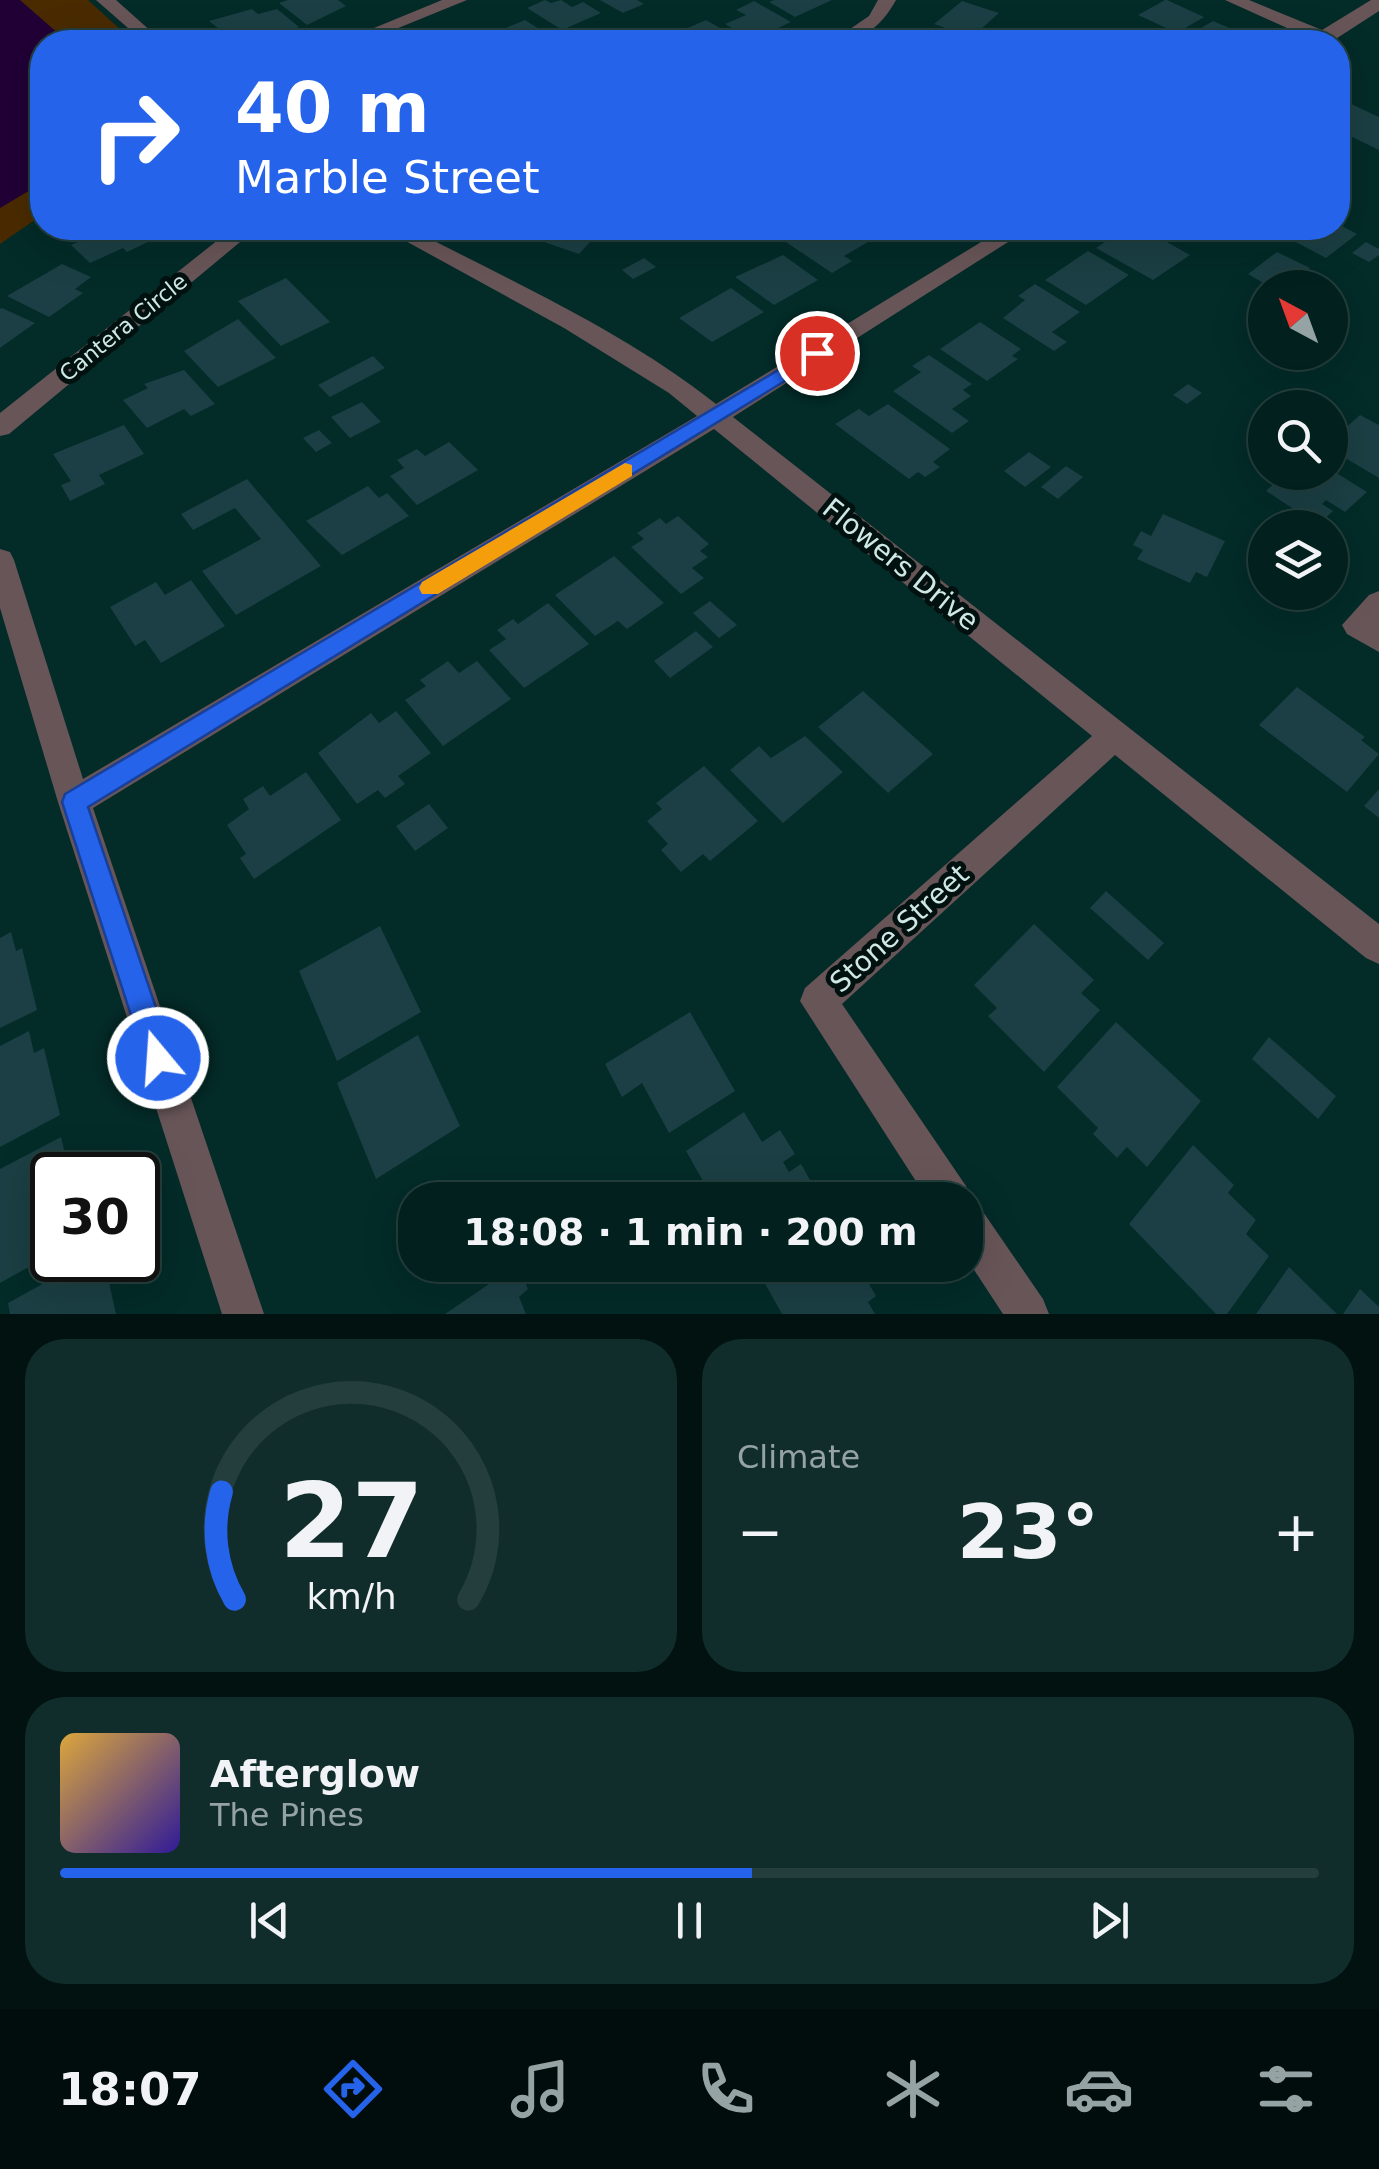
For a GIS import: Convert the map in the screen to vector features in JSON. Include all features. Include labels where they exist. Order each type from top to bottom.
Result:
[{"type":"street","points":[[104,0],[140,30]]},
{"type":"street","points":[[379,30],[458,0]]},
{"type":"street","points":[[859,30],[876,19],[886,0]]},
{"type":"street","points":[[1234,0],[1298,30]]},
{"type":"street","points":[[1336,30],[1379,3]]},
{"type":"street","name":"Cantera Circle","points":[[0,427],[231,240]]},
{"type":"street","name":"Flowers Drive","points":[[415,240],[572,322],[678,387],[1379,946]]},
{"type":"street","points":[[74,802],[716,416],[1000,240]]},
{"type":"street","points":[[0,560],[74,802],[243,1314]]},
{"type":"street","points":[[1379,603],[1357,625],[1379,640]]},
{"type":"street","name":"Stone Street","points":[[940,1182],[818,1001],[1114,736]]},
{"type":"street","points":[[983,1247],[1028,1314]]},
{"type":"shaded area","points":[[0,0],[88,0],[121,30],[30,30],[30,223],[0,244]]},
{"type":"shaded area","points":[[0,0],[20,0],[54,30],[30,30],[30,190],[0,208]]},
{"type":"building","points":[[338,0],[346,6],[307,25],[279,3]]},
{"type":"building","points":[[545,0],[561,0],[572,7],[583,2],[601,13],[562,30],[527,8]]},
{"type":"building","points":[[600,0],[637,0],[644,4],[623,13]]},
{"type":"building","points":[[832,0],[795,17],[769,2]]},
{"type":"building","points":[[1167,0],[1204,17],[1182,30],[1170,30],[1138,15]]},
{"type":"building","points":[[754,1],[791,22],[774,30],[735,30],[725,24],[746,15],[736,10]]},
{"type":"building","points":[[962,1],[999,13],[980,30],[952,30],[934,24]]},
{"type":"building","points":[[252,9],[258,14],[277,9],[299,27],[221,30],[209,21]]},
{"type":"building","points":[[525,20],[541,30],[501,30]]},
{"type":"building","points":[[706,20],[724,30],[683,30]]},
{"type":"building","points":[[1213,21],[1234,30],[1198,30]]},
{"type":"building","points":[[1350,104],[1379,117],[1379,150],[1350,136]]},
{"type":"building","points":[[82,240],[150,241],[90,263],[71,245]]},
{"type":"building","points":[[538,240],[592,240],[579,254]]},
{"type":"building","points":[[783,240],[868,242],[844,256],[852,261],[832,273]]},
{"type":"building","points":[[1108,240],[1163,240],[1190,255],[1153,280],[1096,248]]},
{"type":"building","points":[[1292,240],[1349,240],[1326,258]]},
{"type":"building","points":[[1366,242],[1379,249],[1379,255],[1369,262],[1352,253]]},
{"type":"building","points":[[1088,251],[1129,275],[1086,305],[1045,280]]},
{"type":"building","points":[[1277,252],[1310,268],[1308,270],[1253,270]]},
{"type":"building","points":[[783,255],[818,280],[774,305],[735,277]]},
{"type":"building","points":[[644,258],[656,267],[633,279],[622,270]]},
{"type":"building","points":[[62,264],[91,277],[75,289],[83,293],[49,317],[7,296]]},
{"type":"building","points":[[286,278],[330,322],[281,346],[238,301]]},
{"type":"building","points":[[1035,284],[1080,312],[1052,332],[1067,342],[1054,351],[1003,318],[1025,300],[1018,296]]},
{"type":"building","points":[[731,288],[764,312],[712,342],[679,318]]},
{"type":"building","points":[[0,309],[35,323],[0,348]]},
{"type":"building","points":[[238,319],[276,358],[218,387],[184,351]]},
{"type":"building","points":[[980,322],[1021,349],[1012,356],[1018,359],[987,381],[940,349]]},
{"type":"building","points":[[929,355],[972,384],[963,390],[971,396],[952,409],[969,421],[952,433],[893,391],[921,372],[912,366]]},
{"type":"building","points":[[373,356],[385,368],[330,397],[318,385]]},
{"type":"building","points":[[184,370],[215,404],[191,416],[184,409],[147,428],[123,400],[148,388],[144,384]]},
{"type":"building","points":[[1188,384],[1202,393],[1187,404],[1173,395]]},
{"type":"building","points":[[362,402],[381,422],[350,438],[331,417]]},
{"type":"building","points":[[888,404],[950,449],[933,462],[940,467],[925,477],[918,472],[909,479],[835,424],[859,409],[869,416]]},
{"type":"building","points":[[1360,415],[1379,425],[1379,478],[1348,460],[1348,426]]},
{"type":"building","points":[[124,425],[144,454],[99,475],[105,484],[70,501],[61,485],[71,481],[53,454]]},
{"type":"building","points":[[319,430],[332,443],[316,452],[303,438]]},
{"type":"building","points":[[449,442],[478,470],[417,505],[390,476],[404,468],[397,460],[417,449],[425,456]]},
{"type":"building","points":[[1029,452],[1051,467],[1025,487],[1004,471]]},
{"type":"building","points":[[1066,466],[1083,477],[1058,499],[1041,487]]},
{"type":"building","points":[[247,479],[321,566],[236,615],[202,571],[261,539],[235,508],[193,530],[181,514]]},
{"type":"building","points":[[1348,480],[1367,492],[1347,510],[1326,500],[1322,504],[1331,510],[1295,510],[1266,491],[1348,490]]},
{"type":"building","points":[[368,486],[379,498],[387,493],[409,516],[342,555],[306,521]]},
{"type":"building","points":[[1163,514],[1225,541],[1207,577],[1196,572],[1190,583],[1137,559],[1143,550],[1133,545],[1141,531],[1151,536]]},
{"type":"building","points":[[678,516],[709,544],[700,551],[708,557],[692,568],[704,578],[681,594],[631,547],[644,539],[637,533],[660,518],[666,524]]},
{"type":"building","points":[[614,556],[664,603],[627,629],[618,621],[595,636],[555,595]]},
{"type":"building","points":[[191,580],[225,626],[161,663],[145,640],[135,646],[110,607],[156,582],[165,595]]},
{"type":"building","points":[[710,601],[737,625],[719,638],[693,613]]},
{"type":"building","points":[[548,603],[589,644],[524,688],[489,650],[506,639],[497,630],[513,619],[518,624]]},
{"type":"building","points":[[696,631],[713,647],[670,678],[654,661]]},
{"type":"building","points":[[448,661],[459,673],[477,661],[511,699],[443,746],[405,700],[426,686],[420,680]]},
{"type":"building","points":[[1297,687],[1365,737],[1361,740],[1379,754],[1347,792],[1259,725]]},
{"type":"building","points":[[863,691],[933,754],[888,793],[818,727]]},
{"type":"building","points":[[396,711],[431,753],[398,776],[405,784],[385,798],[378,790],[357,804],[318,753],[371,713],[379,723]]},
{"type":"building","points":[[805,736],[843,772],[783,823],[730,770],[759,746],[771,758]]},
{"type":"building","points":[[704,766],[758,821],[710,861],[703,854],[681,872],[661,850],[668,844],[647,821],[662,809],[656,803]]},
{"type":"building","points":[[306,772],[341,820],[254,879],[240,858],[246,854],[227,825],[249,809],[243,799],[263,786],[270,796]]},
{"type":"building","points":[[1379,789],[1379,818],[1364,806]]},
{"type":"building","points":[[429,804],[448,828],[415,851],[396,826]]},
{"type":"building","points":[[1106,891],[1164,943],[1148,960],[1090,908]]},
{"type":"building","points":[[1034,924],[1094,980],[1081,993],[1100,1010],[1044,1072],[988,1016],[997,1008],[974,985]]},
{"type":"building","points":[[380,926],[421,1012],[337,1061],[299,971]]},
{"type":"building","points":[[11,932],[16,951],[22,948],[37,1010],[0,1028],[0,938]]},
{"type":"building","points":[[690,1012],[735,1091],[669,1133],[642,1083],[622,1097],[605,1064]]},
{"type":"building","points":[[1116,1022],[1201,1101],[1147,1167],[1127,1147],[1117,1158],[1093,1134],[1098,1128],[1057,1087]]},
{"type":"building","points":[[29,1031],[34,1053],[44,1048],[60,1115],[0,1147],[0,1046]]},
{"type":"building","points":[[418,1035],[460,1126],[376,1179],[337,1083]]},
{"type":"building","points":[[1269,1037],[1336,1096],[1318,1119],[1252,1059]]},
{"type":"building","points":[[744,1112],[762,1142],[780,1130],[795,1154],[783,1162],[789,1172],[801,1164],[811,1182],[702,1182],[686,1151]]},
{"type":"building","points":[[61,1137],[65,1152],[32,1152]]},
{"type":"building","points":[[1193,1145],[1234,1185],[1228,1193],[1256,1220],[1246,1234],[1269,1256],[1227,1314],[1216,1314],[1129,1224]]},
{"type":"building","points":[[30,1153],[30,1266],[0,1283],[0,1169]]},
{"type":"building","points":[[1289,1267],[1337,1314],[1256,1314]]},
{"type":"building","points":[[46,1282],[109,1282],[116,1314],[10,1314],[8,1303]]},
{"type":"building","points":[[492,1282],[525,1282],[528,1289],[519,1297],[526,1314],[445,1314]]},
{"type":"building","points":[[764,1282],[868,1282],[876,1296],[868,1302],[875,1314],[782,1314]]},
{"type":"building","points":[[1360,1289],[1379,1307],[1379,1314],[1343,1314]]},
{"type":"slow traffic","points":[[430,588],[625,471]]},
{"type":"route","points":[[158,1058],[74,802],[817,353]]}]
